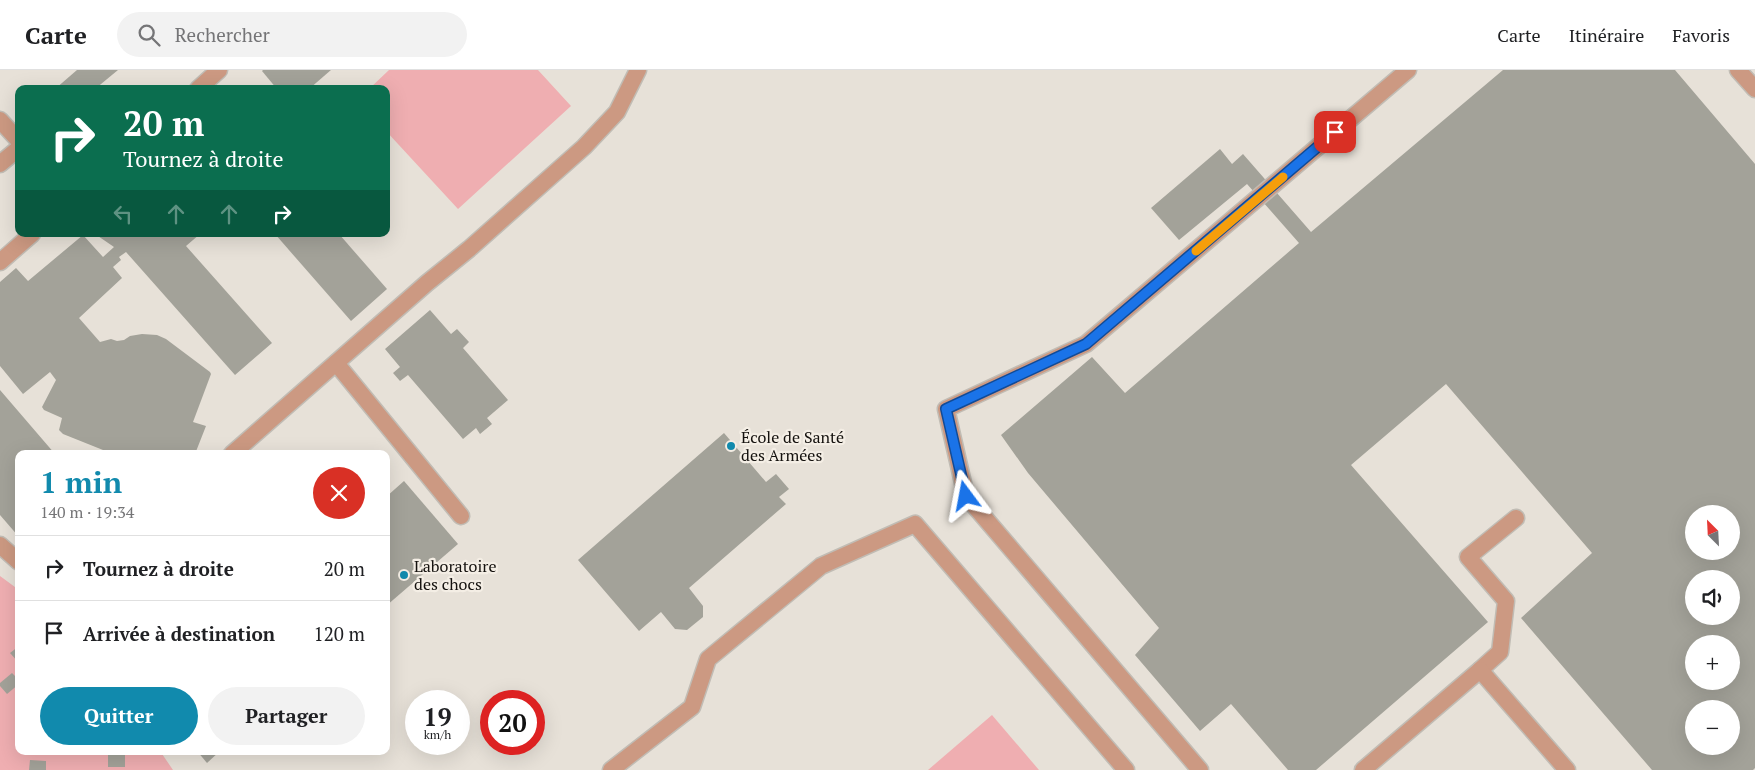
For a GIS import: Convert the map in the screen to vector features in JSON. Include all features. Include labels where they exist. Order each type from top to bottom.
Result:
[{"type":"lane","points":[[202,85],[219,70]]},
{"type":"lane","points":[[237,450],[584,147],[617,112],[638,70]]},
{"type":"lane","points":[[1200,770],[966,496],[946,409],[1086,344],[1408,70]]},
{"type":"lane","points":[[1738,70],[1755,88]]},
{"type":"lane","points":[[0,120],[15,136]]},
{"type":"lane","points":[[0,164],[15,151]]},
{"type":"lane","points":[[0,262],[29,237]]},
{"type":"lane","points":[[336,363],[461,516]]},
{"type":"lane","points":[[1363,770],[1500,652],[1506,601],[1468,557],[1516,518]]},
{"type":"lane","points":[[611,770],[692,707],[708,659],[821,566],[915,524],[1126,770]]},
{"type":"lane","points":[[0,545],[15,558]]},
{"type":"lane","points":[[1480,670],[1567,770]]},
{"type":"shaded area","points":[[389,70],[538,70],[571,106],[458,209],[390,135],[390,85],[373,85]]},
{"type":"shaded area","points":[[0,576],[15,587],[15,755],[163,755],[173,770],[0,770]]},
{"type":"shaded area","points":[[992,715],[1039,770],[928,770]]},
{"type":"building","points":[[77,70],[118,70],[100,85],[60,85]]},
{"type":"building","points":[[331,70],[314,85],[274,85],[262,71]]},
{"type":"building","points":[[1503,70],[1675,70],[1755,164],[1755,768],[1753,770],[1652,770],[1521,618],[1592,553],[1446,384],[1351,465],[1488,622],[1316,770],[1288,770],[1231,704],[1200,731],[1135,655],[1159,628],[1028,473],[1001,435],[1092,357],[1125,393],[1299,243],[1247,184],[1179,240],[1151,208],[1220,149],[1232,164],[1243,154],[1311,232]]},
{"type":"building","points":[[81,237],[85,237],[103,257],[114,247],[99,237],[196,237],[186,246],[272,343],[235,375],[126,252],[119,257],[121,260],[113,267],[122,278],[79,318],[100,342],[111,339],[117,341],[124,340],[130,336],[142,334],[157,335],[166,339],[210,372],[211,374],[193,422],[206,426],[197,450],[103,450],[63,434],[59,430],[62,418],[44,410],[42,407],[56,380],[50,372],[23,394],[0,366],[0,282],[16,268],[28,281]]},
{"type":"building","points":[[278,237],[342,237],[387,289],[351,321]]},
{"type":"building","points":[[430,310],[451,334],[457,329],[469,342],[463,348],[508,400],[487,418],[492,424],[480,434],[476,428],[463,439],[408,375],[400,381],[393,373],[400,367],[385,349]]},
{"type":"building","points":[[0,390],[52,450],[15,450],[15,532],[0,515]]},
{"type":"building","points":[[724,433],[766,482],[776,474],[789,489],[779,497],[786,504],[689,588],[703,606],[703,617],[687,630],[675,629],[661,612],[639,631],[578,560]]},
{"type":"building","name":"Laboratoire des chocs","points":[[404,481],[458,544],[390,603],[390,493]]},
{"type":"building","points":[[15,649],[15,659],[10,653]]},
{"type":"building","points":[[12,673],[15,676],[15,687],[7,694],[0,686],[0,683]]},
{"type":"building","points":[[108,755],[125,755],[125,767],[108,767]]},
{"type":"building","points":[[200,755],[216,755],[207,763]]},
{"type":"building","points":[[30,760],[46,761],[46,770],[29,770]]},
{"type":"slow traffic","points":[[1196,251],[1283,177]]},
{"type":"place","name":"École de Santé des Armées","points":[[731,446]]},
{"type":"place","name":"Laboratoire des chocs","points":[[404,575]]},
{"type":"route","points":[[966,496],[946,409],[1086,344],[1335,132]]}]
